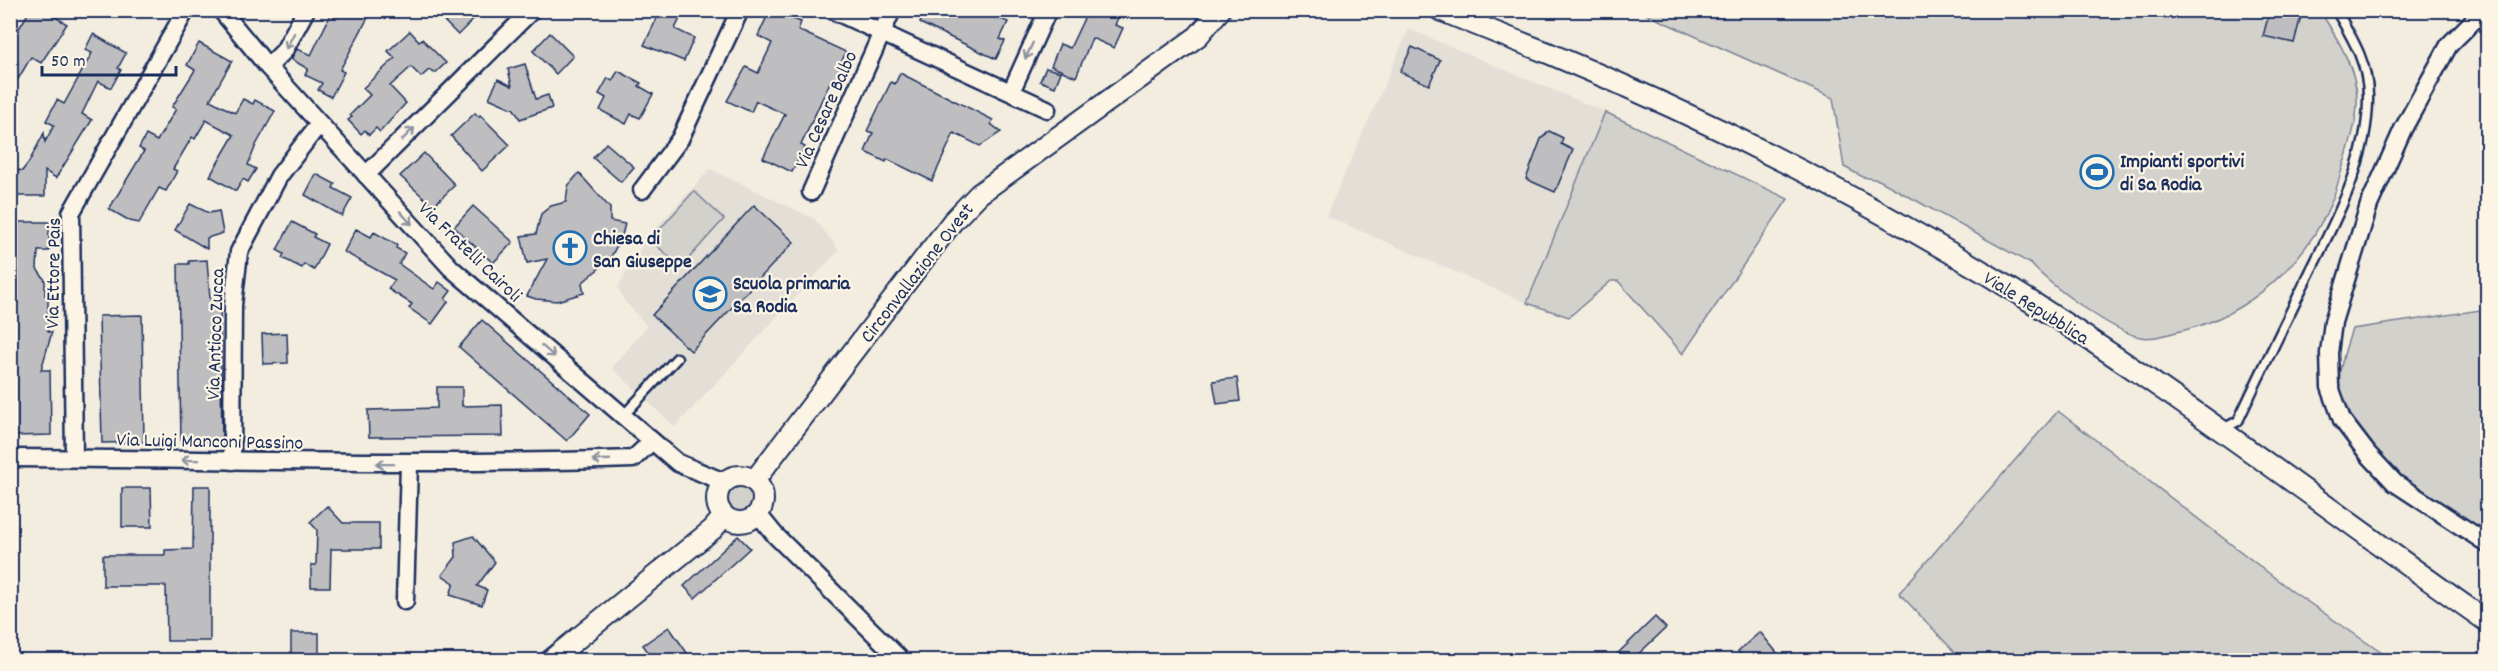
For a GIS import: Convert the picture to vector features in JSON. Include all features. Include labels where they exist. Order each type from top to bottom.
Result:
[{"type":"street","name":"Via Ettore Pais","points":[[74,458],[71,213],[186,10]]},
{"type":"street","name":"Via Fratelli Cairoli","points":[[221,10],[319,124],[452,268],[678,463],[724,482]]},
{"type":"street","points":[[268,67],[284,51],[306,10]]},
{"type":"street","points":[[366,175],[532,10]]},
{"type":"street","points":[[642,190],[680,139],[740,10]]},
{"type":"street","points":[[832,10],[1047,109]]},
{"type":"street","name":"Via Cesare Balbo","points":[[811,192],[892,10]]},
{"type":"street","points":[[1011,92],[1048,10]]},
{"type":"street","name":"Circonvallazione Ovest","points":[[754,481],[953,221],[979,194],[1220,10]]},
{"type":"street","name":"Viale Repubblica","points":[[1440,10],[1550,54],[1648,98],[1834,189],[1993,279],[2092,342],[2221,430],[2487,622]]},
{"type":"street","name":"Viale Repubblica","points":[[1470,10],[1550,54]]},
{"type":"street","points":[[2484,10],[2449,45],[2403,129],[2369,205],[2332,322],[2329,353],[2330,387],[2342,420],[2368,454],[2395,483],[2487,544]]},
{"type":"street","name":"Via Antioco Zucca","points":[[232,461],[232,305],[239,252],[279,176],[319,124]]},
{"type":"street","name":"Via Luigi Manconi Passino","points":[[10,458],[409,464],[633,459],[652,441]]},
{"type":"street","points":[[405,601],[409,464]]},
{"type":"street","points":[[739,476],[754,481],[761,489],[764,499],[758,514],[744,522],[734,521],[724,516],[717,501],[724,482],[739,476]]},
{"type":"street","points":[[758,514],[775,535],[901,660]]},
{"type":"street","points":[[551,660],[713,529],[724,516]]},
{"type":"lane","points":[[2221,430],[2238,420],[2340,209],[2357,159],[2367,120],[2366,74],[2358,48],[2336,10]]},
{"type":"lane","points":[[623,416],[676,358]]},
{"type":"shaded area","name":"Impianti sportivi di Sa Rodia","points":[[1639,11],[2320,11],[2342,48],[2354,77],[2357,97],[2355,124],[2331,203],[2320,225],[2290,266],[2252,299],[2231,312],[2185,330],[2145,338],[2128,333],[2098,317],[2053,284],[2031,264],[1879,180],[1863,177],[1844,167],[1833,98]]},
{"type":"shaded area","points":[[1409,29],[1605,112],[1527,303],[1326,216]]},
{"type":"shaded area","points":[[1605,112],[1788,199],[1683,354],[1618,281],[1611,281],[1569,317],[1527,303]]},
{"type":"shaded area","name":"Scuola primaria Sa Rodia","points":[[710,169],[815,219],[839,250],[675,427],[612,368],[647,326],[623,299],[618,287],[646,239]]},
{"type":"shaded area","points":[[694,191],[724,219],[681,267],[650,240]]},
{"type":"shaded area","points":[[2487,309],[2487,541],[2406,480],[2364,443],[2349,425],[2341,410],[2338,389],[2340,369],[2352,329]]},
{"type":"shaded area","points":[[2058,411],[2292,591],[2392,660],[1962,660],[1899,593]]},
{"type":"shaded area","points":[[738,481],[749,486],[754,497],[749,508],[738,513],[727,508],[722,497],[727,486]]},
{"type":"building","points":[[30,10],[54,10],[52,15],[67,24],[41,63],[31,57],[10,93],[10,29],[17,32]]},
{"type":"building","points":[[333,10],[372,10],[340,70],[344,72],[331,97],[318,90],[322,83],[305,75],[308,69],[291,59],[297,49],[311,55]]},
{"type":"building","points":[[433,10],[482,10],[458,35]]},
{"type":"building","points":[[661,10],[684,10],[675,29],[694,38],[684,61],[644,45]]},
{"type":"building","points":[[770,10],[801,22],[798,30],[846,52],[840,65],[843,67],[837,80],[832,78],[801,145],[805,147],[792,172],[763,158],[785,114],[756,101],[751,112],[727,101],[746,67],[758,73],[772,43],[758,36]]},
{"type":"building","points":[[925,10],[981,10],[1008,22],[1000,39],[1005,41],[996,59],[920,23]]},
{"type":"building","points":[[1088,10],[1121,10],[1115,25],[1123,28],[1114,48],[1092,38],[1076,77],[1051,66],[1060,44],[1070,48]]},
{"type":"building","points":[[2270,10],[2302,12],[2294,43],[2263,36]]},
{"type":"building","points":[[410,31],[419,41],[422,39],[446,63],[435,73],[429,70],[421,77],[411,67],[390,86],[406,103],[380,132],[376,128],[369,135],[365,130],[361,134],[348,120],[352,117],[350,115],[370,95],[363,88],[395,58],[388,51]]},
{"type":"building","points":[[550,33],[573,56],[556,74],[533,51]]},
{"type":"building","points":[[93,34],[126,53],[118,68],[121,70],[111,88],[98,81],[82,114],[92,120],[56,178],[45,171],[45,196],[10,196],[10,187],[19,170],[22,171],[29,162],[44,133],[45,142],[54,125],[46,121],[57,100],[64,104],[92,53],[85,50]]},
{"type":"building","points":[[199,43],[232,61],[210,100],[235,113],[243,99],[253,104],[255,100],[275,111],[248,165],[256,169],[248,182],[243,179],[236,191],[210,176],[234,135],[206,120],[195,139],[192,137],[173,169],[177,171],[166,191],[159,188],[139,223],[130,221],[109,209],[144,151],[139,148],[146,135],[157,141],[176,109],[172,107],[195,70],[187,65]]},
{"type":"building","points":[[1412,47],[1440,60],[1429,85],[1400,72]]},
{"type":"building","points":[[525,64],[536,99],[548,95],[552,108],[520,119],[514,109],[489,98],[498,79],[512,86],[508,69]]},
{"type":"building","points":[[1046,68],[1061,72],[1055,87],[1040,81]]},
{"type":"building","points":[[618,71],[641,83],[639,86],[653,94],[640,118],[631,114],[626,124],[600,110],[606,98],[599,94],[608,78],[612,81]]},
{"type":"building","points":[[900,73],[993,120],[991,124],[1001,132],[980,146],[954,133],[932,181],[887,159],[886,162],[865,152],[873,133],[867,131],[891,82],[895,84]]},
{"type":"building","points":[[475,113],[479,117],[480,115],[510,145],[482,171],[451,136]]},
{"type":"building","points":[[1549,131],[1563,138],[1561,144],[1573,150],[1555,192],[1526,179],[1541,139]]},
{"type":"building","points":[[606,143],[634,167],[621,182],[593,158]]},
{"type":"building","points":[[424,153],[455,185],[433,206],[400,176]]},
{"type":"building","name":"Chiesa di San Giuseppe","points":[[579,173],[610,208],[610,221],[625,224],[622,235],[610,259],[582,283],[584,293],[557,301],[527,296],[547,259],[527,263],[521,236],[536,234],[541,214],[551,206],[566,202],[568,186]]},
{"type":"building","points":[[316,174],[335,184],[333,188],[352,198],[342,216],[305,195]]},
{"type":"building","points":[[190,204],[209,213],[219,211],[223,233],[207,238],[207,249],[175,230]]},
{"type":"building","points":[[754,205],[794,242],[691,351],[652,315]]},
{"type":"building","points":[[473,206],[513,242],[493,263],[454,227]]},
{"type":"building","points":[[10,222],[49,222],[49,251],[38,251],[37,269],[45,280],[45,295],[48,295],[48,332],[52,332],[41,370],[50,370],[51,435],[14,436],[13,397],[10,397],[13,309],[10,309],[10,295],[14,295],[14,251],[10,251]]},
{"type":"building","points":[[292,222],[315,234],[313,237],[327,244],[314,270],[304,264],[302,268],[282,258],[284,254],[277,250]]},
{"type":"building","points":[[356,229],[371,237],[374,232],[397,245],[396,248],[405,253],[399,264],[434,289],[439,282],[451,291],[445,299],[448,302],[432,324],[409,308],[412,304],[388,289],[395,280],[344,252]]},
{"type":"building","points":[[207,260],[210,299],[220,299],[222,441],[181,442],[178,264]]},
{"type":"building","points":[[142,315],[144,442],[102,443],[99,316]]},
{"type":"building","points":[[482,320],[590,414],[567,441],[459,347]]},
{"type":"building","points":[[287,333],[288,363],[263,364],[262,334]]},
{"type":"building","points":[[1237,378],[1240,401],[1217,404],[1213,381]]},
{"type":"building","points":[[437,387],[462,387],[462,406],[502,405],[503,436],[369,437],[368,410],[437,408]]},
{"type":"building","points":[[194,486],[210,486],[210,641],[167,641],[166,586],[103,586],[103,555],[165,555],[165,550],[193,549]]},
{"type":"building","points":[[122,488],[151,488],[152,527],[122,527]]},
{"type":"building","points":[[327,506],[343,523],[379,523],[379,549],[331,549],[330,587],[311,587],[311,565],[316,565],[317,530],[310,522]]},
{"type":"building","points":[[473,536],[495,562],[477,586],[487,590],[482,605],[450,595],[454,583],[442,575],[456,557],[455,542]]},
{"type":"building","points":[[738,536],[750,548],[695,598],[684,586]]},
{"type":"building","points":[[1655,617],[1666,628],[1632,660],[1611,660]]},
{"type":"building","points":[[669,627],[692,660],[654,660],[643,645]]},
{"type":"building","points":[[1760,632],[1783,660],[1746,660],[1738,651]]},
{"type":"building","points":[[291,633],[319,633],[319,660],[291,660]]},
{"type":"place","name":"Impianti sportivi di Sa Rodia","points":[[2097,172]]},
{"type":"place","name":"Chiesa di San Giuseppe","points":[[570,248]]},
{"type":"place","name":"Scuola primaria Sa Rodia","points":[[710,294]]}]
